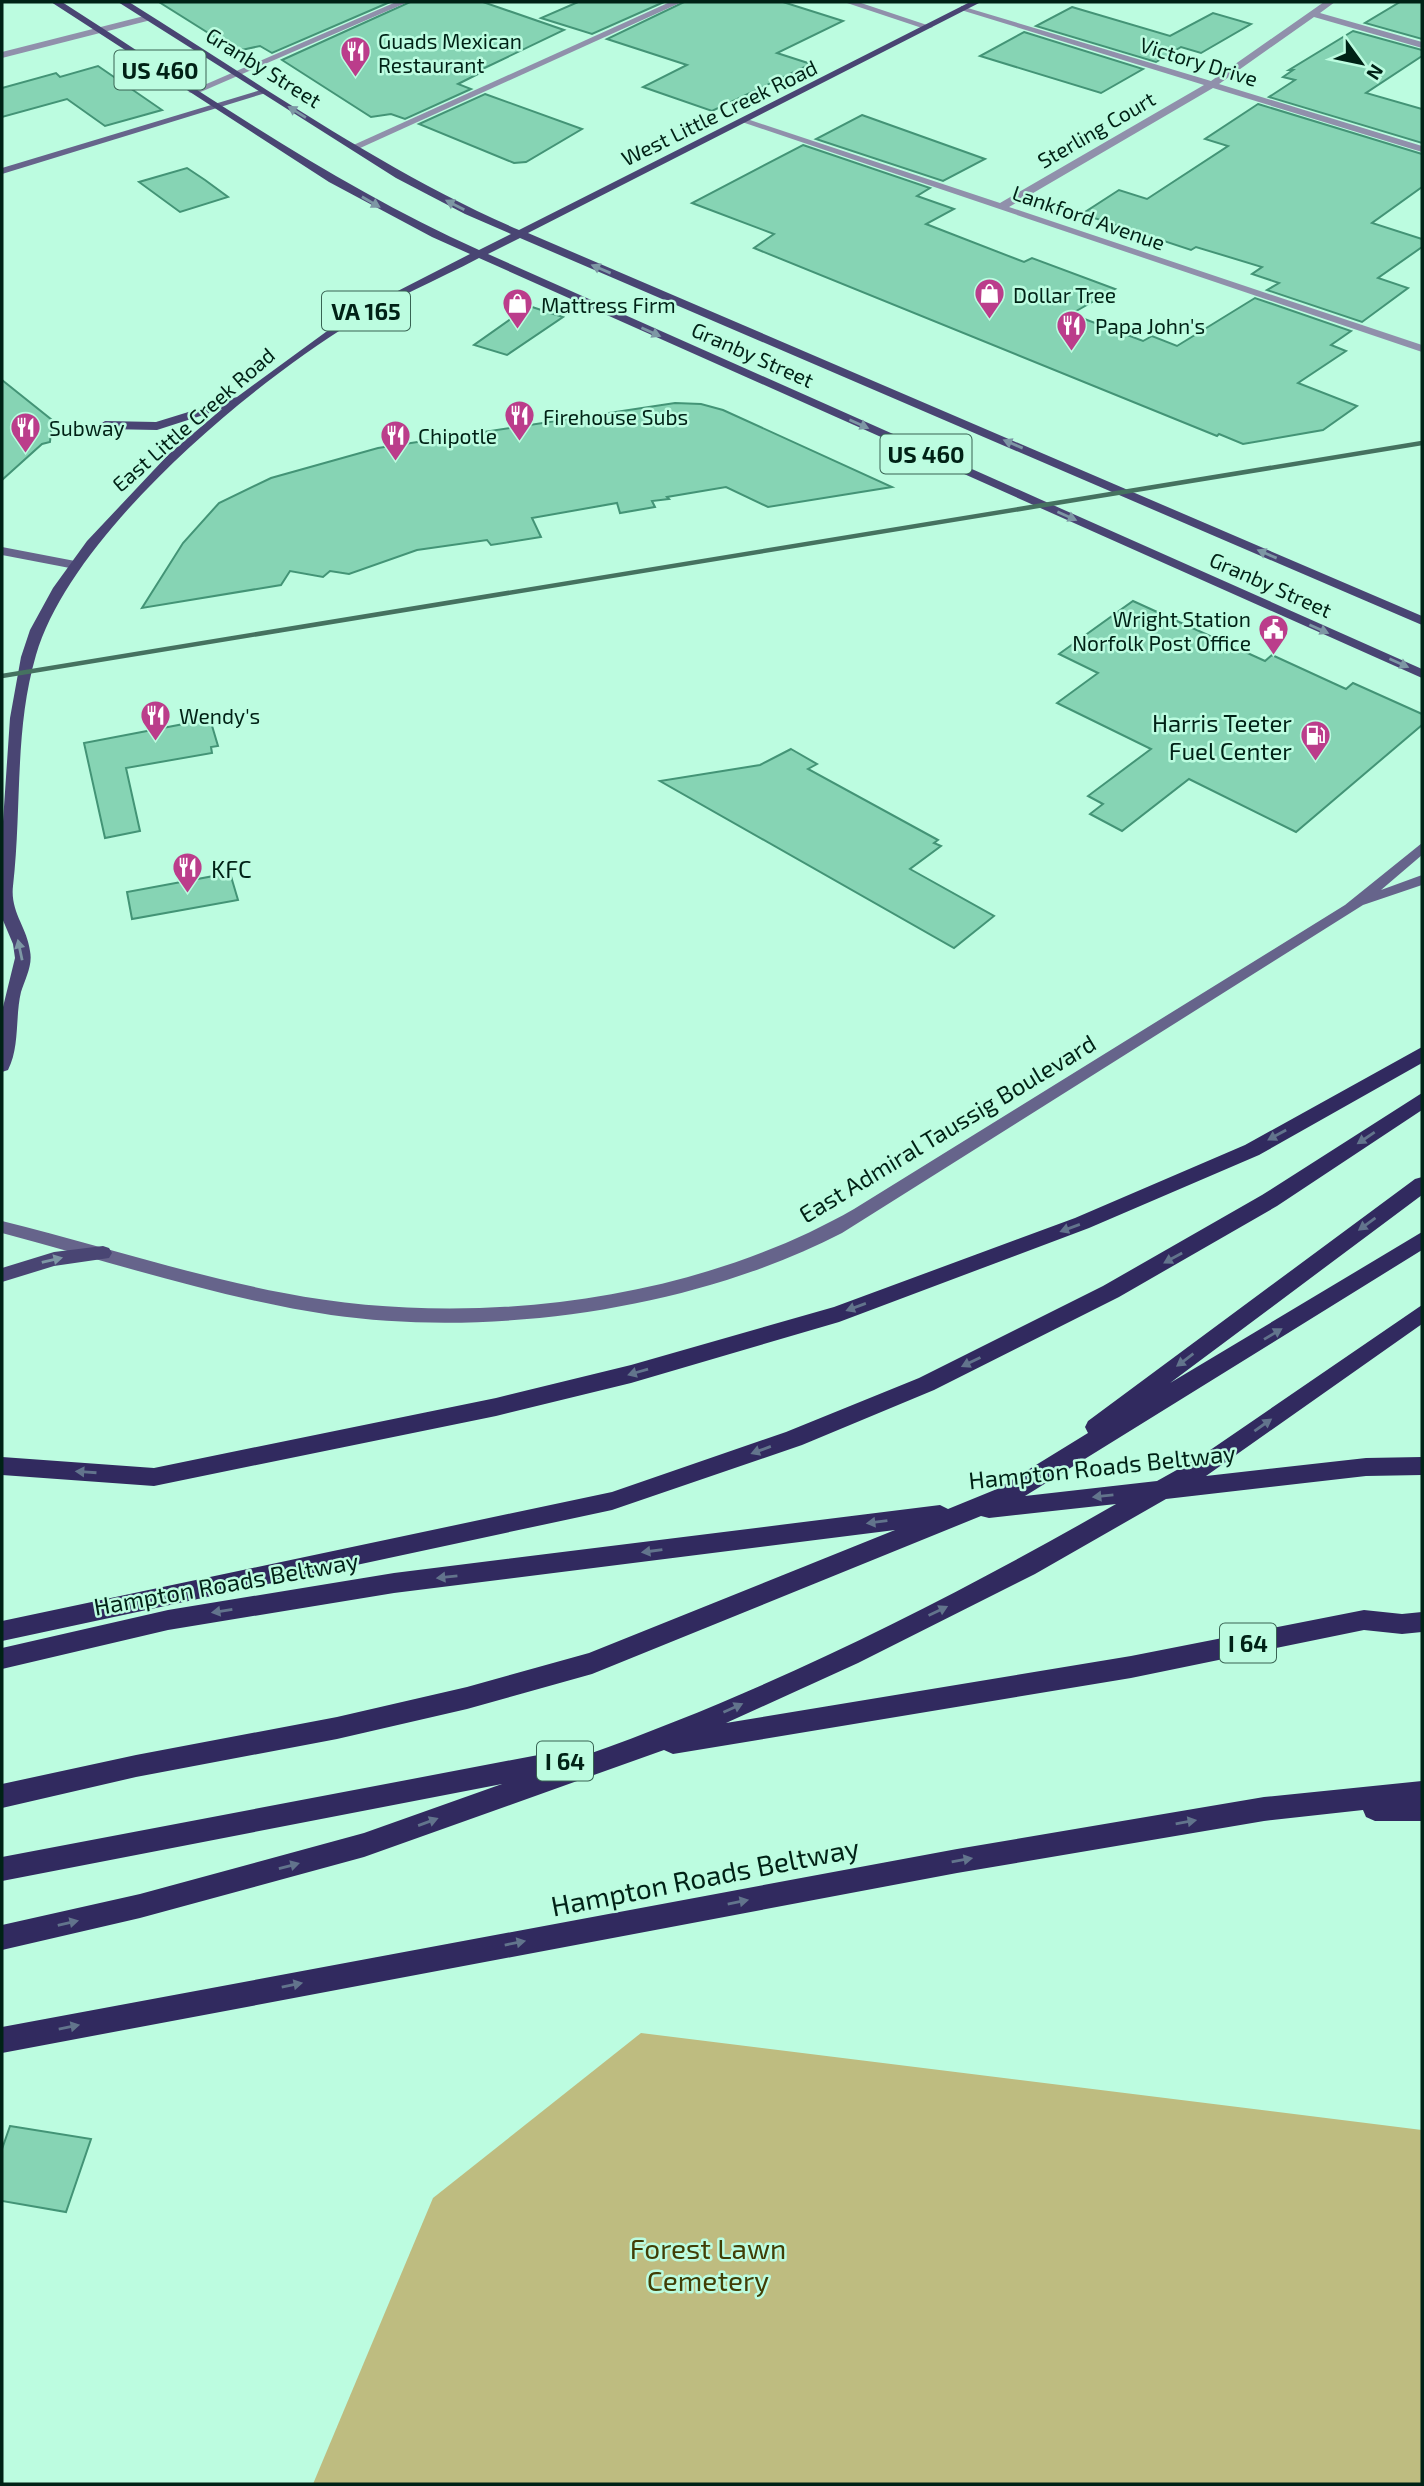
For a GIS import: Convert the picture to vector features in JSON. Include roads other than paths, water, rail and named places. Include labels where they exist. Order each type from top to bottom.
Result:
[{"type":"highway","points":[[2,1466],[154,1477],[496,1407],[657,1367],[839,1314],[1082,1223],[1252,1150],[1422,1054]]},
{"type":"highway","points":[[2,1631],[612,1501],[699,1473],[848,1418],[1083,1308],[1292,1188],[1422,1100]]},
{"type":"highway","points":[[1005,1496],[1422,1184]]},
{"type":"highway","points":[[2,1796],[136,1766],[337,1728],[467,1698],[592,1663],[1005,1496],[1422,1240]]},
{"type":"highway","points":[[2,1938],[140,1906],[364,1845],[676,1734],[849,1656],[1027,1567],[1208,1464],[1422,1313]]},
{"type":"highway","name":"Hampton Roads Beltway","points":[[2,1658],[167,1620],[394,1583],[515,1570],[802,1531],[1366,1467],[1422,1466]]},
{"type":"highway","name":"I 64","points":[[2,1869],[519,1769],[1131,1667],[1364,1620],[1402,1624],[1422,1622]]},
{"type":"highway","name":"Hampton Roads Beltway","points":[[2,2040],[957,1861],[1264,1809],[1422,1792]]},
{"type":"highway","points":[[1264,1809],[1422,1809]]},
{"type":"main road","name":"Granby Street","points":[[56,2],[216,107],[385,210],[477,254],[1422,674]]},
{"type":"main road","name":"Granby Street","points":[[123,2],[264,92],[450,203],[1422,621]]},
{"type":"main road","name":"West Little Creek Road","points":[[477,254],[977,2]]},
{"type":"main road","points":[[2,171],[264,92]]},
{"type":"main road","name":"East Little Creek Road","points":[[2,1066],[9,1041],[12,997],[24,956],[3,905],[19,705],[37,631],[75,565],[144,486],[249,395],[349,320],[477,254]]},
{"type":"main road","points":[[105,425],[141,428],[168,424],[249,395]]},
{"type":"main road","points":[[2,551],[75,565]]},
{"type":"main road","name":"East Admiral Taussig Boulevard","points":[[2,1227],[233,1289],[304,1304],[380,1312],[457,1315],[580,1305],[655,1290],[760,1262],[871,1207],[1350,908],[1422,848]]},
{"type":"main road","name":"East Admiral Taussig Boulevard","points":[[1350,908],[1422,880]]},
{"type":"main road","points":[[2,1275],[54,1259],[103,1253]]},
{"type":"street","points":[[193,92],[403,2]]},
{"type":"street","points":[[354,147],[677,2]]},
{"type":"street","points":[[849,2],[928,27]]},
{"type":"street","name":"Sterling Court","points":[[1001,208],[1211,85],[1330,2]]},
{"type":"street","name":"Victory Drive","points":[[964,8],[1422,149]]},
{"type":"street","points":[[1314,15],[1422,45]]},
{"type":"street","points":[[2,55],[148,18]]},
{"type":"street","name":"Lankford Avenue","points":[[744,121],[1422,350]]},
{"type":"railway","points":[[2,676],[1422,443]]},
{"type":"place","name":"Guads Mexican Restaurant","points":[[355,79]]},
{"type":"place","name":"Dollar Tree","points":[[990,321]]},
{"type":"place","name":"Mattress Firm","points":[[518,331]]},
{"type":"place","name":"Papa John's","points":[[1072,352]]},
{"type":"place","name":"Firehouse Subs","points":[[520,443]]},
{"type":"place","name":"Subway","points":[[26,454]]},
{"type":"place","name":"Chipotle","points":[[395,462]]},
{"type":"place","name":"Wright Station Norfolk Post Office","points":[[1274,657]]},
{"type":"place","name":"Wendy's","points":[[156,742]]},
{"type":"place","name":"Harris Teeter Fuel Center","points":[[1315,763]]},
{"type":"place","name":"KFC","points":[[188,895]]},
{"type":"park label","name":"Forest Lawn Cemetery","points":[[708,2264]]}]
